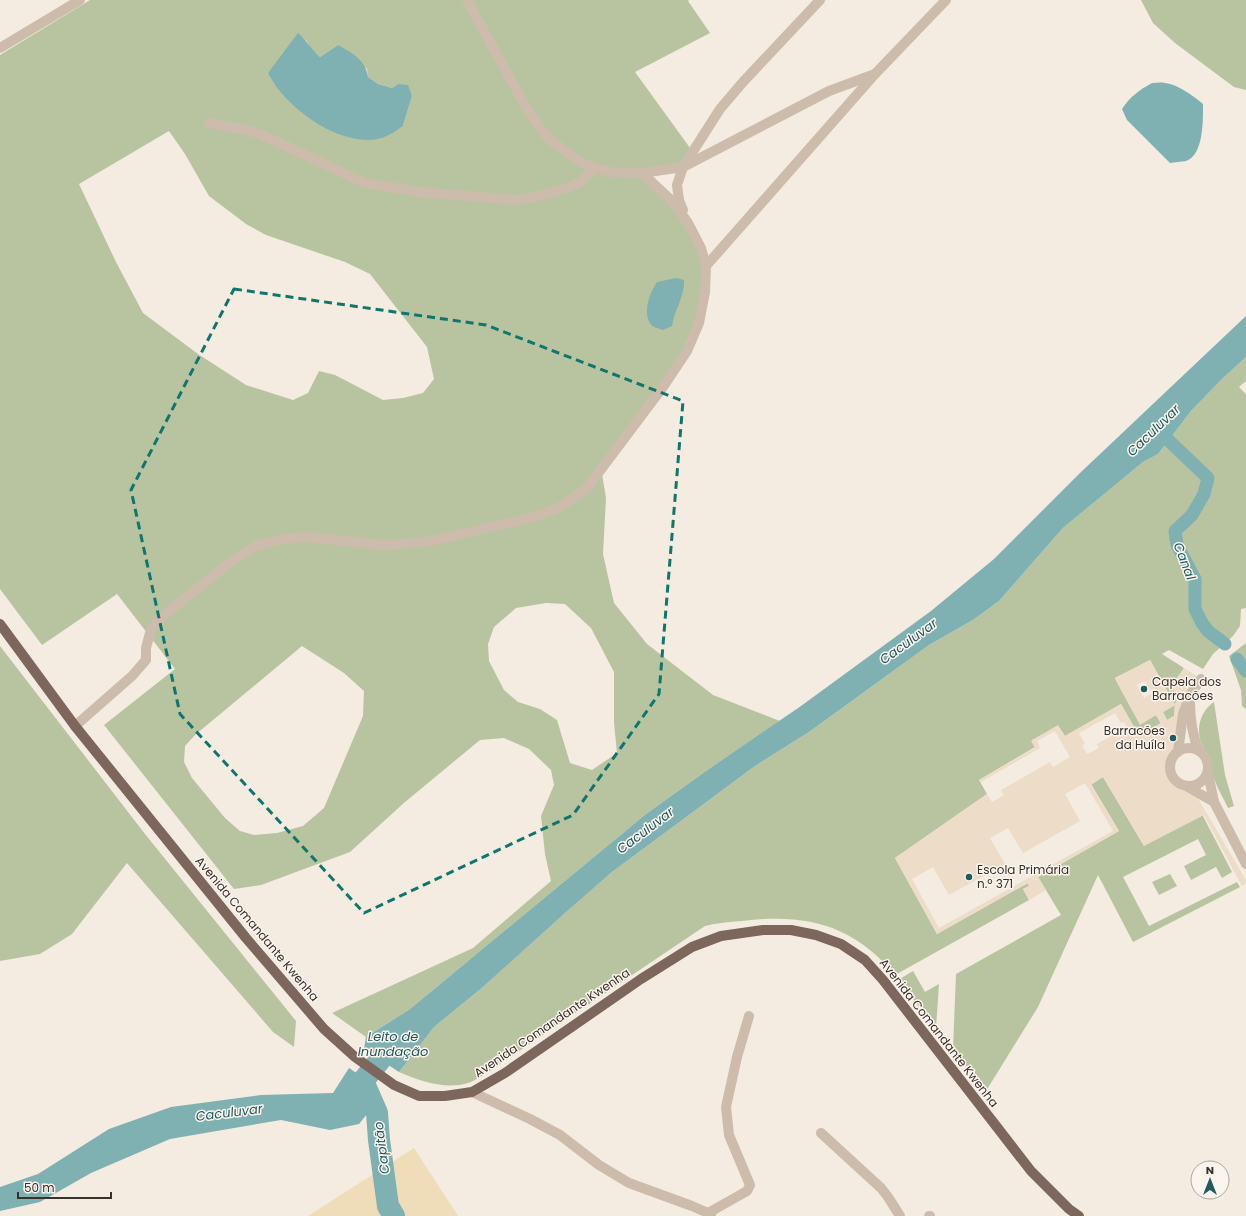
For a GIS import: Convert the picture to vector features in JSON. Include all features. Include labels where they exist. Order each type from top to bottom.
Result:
[{"type":"main road","name":"Avenida Comandante Kwenha","points":[[0,624],[76,726],[281,979],[324,1029],[354,1057],[394,1085],[419,1096],[446,1096],[472,1092],[505,1073],[641,979],[692,947],[721,936],[764,930],[791,930],[816,935],[841,944],[865,960],[883,980],[1031,1171],[1069,1209],[1079,1216]]},
{"type":"street","points":[[0,48],[80,0]]},
{"type":"street","points":[[467,0],[528,111],[548,138],[577,160],[595,168],[612,172],[642,173],[682,167],[829,91],[875,74]]},
{"type":"street","points":[[76,726],[132,676],[146,660],[146,648],[151,629],[163,616],[233,560],[256,546],[281,539],[308,537],[383,545],[426,542],[534,517],[560,507],[587,488],[664,387],[687,351],[699,323],[705,292],[706,266],[701,248],[688,223],[679,200],[677,185],[682,167],[720,109],[743,82],[820,0]]},
{"type":"street","points":[[706,266],[875,74],[946,0]]},
{"type":"street","points":[[209,123],[247,130],[267,137],[365,183],[420,192],[517,200],[567,188],[581,182],[595,168]]},
{"type":"street","points":[[642,173],[673,202],[688,223]]},
{"type":"street","points":[[1178,752],[1183,714],[1190,695],[1201,680]]},
{"type":"street","points":[[1190,695],[1190,714],[1193,738],[1199,751],[1207,760],[1214,802],[1246,864]]},
{"type":"street","points":[[1199,751],[1187,748],[1178,752],[1172,758],[1170,771],[1176,782],[1214,802]]},
{"type":"street","points":[[1188,787],[1200,783],[1208,773]]},
{"type":"street","points":[[472,1092],[530,1119],[560,1135],[599,1165],[629,1183],[709,1214],[747,1191],[750,1185],[729,1135],[726,1107],[737,1057],[749,1016]]},
{"type":"street","points":[[821,1133],[881,1188],[900,1216]]},
{"type":"highlighted area","points":[[234,289],[486,325],[683,401],[659,694],[573,815],[364,913],[180,714],[131,490]]},
{"type":"green space","points":[[90,0],[689,0],[688,1],[710,33],[635,72],[693,152],[683,167],[643,173],[673,202],[701,248],[705,292],[687,351],[601,468],[606,498],[603,554],[614,603],[647,644],[713,695],[780,721],[646,814],[410,1009],[366,1037],[332,1013],[473,948],[551,881],[545,854],[541,816],[554,785],[551,770],[529,749],[504,738],[480,740],[405,802],[350,852],[261,885],[234,889],[104,725],[175,669],[117,594],[42,645],[0,589],[0,55]],"holes":[[[306,40],[311,49],[320,57],[338,45],[367,69],[368,77],[378,84],[392,88],[398,84],[412,96],[403,126],[268,73]],[[169,131],[185,154],[209,196],[246,224],[266,235],[345,262],[370,274],[427,347],[434,379],[423,393],[403,398],[383,400],[335,375],[319,371],[308,393],[293,400],[246,385],[198,354],[143,313],[116,262],[79,184]],[[546,603],[565,604],[591,628],[614,672],[614,723],[617,753],[592,770],[570,763],[557,720],[540,709],[518,702],[504,690],[489,661],[488,644],[494,627],[516,608]],[[302,646],[344,673],[364,691],[363,716],[324,808],[303,826],[277,833],[254,835],[240,831],[225,818],[192,778],[184,762],[185,746],[195,735]]]},
{"type":"green space","points":[[1141,0],[1246,0],[1246,90],[1234,87],[1175,43],[1153,23]]},
{"type":"green space","points":[[1246,357],[1246,381],[1239,387],[1246,394],[1246,608],[1241,609],[1240,626],[1233,636],[1213,654],[1203,669],[1169,650],[1162,654],[1184,668],[1171,688],[1179,694],[1175,705],[1150,660],[1115,678],[1140,724],[1156,715],[1161,723],[1139,736],[1121,704],[1065,736],[1058,726],[1032,740],[1035,747],[979,780],[987,794],[895,858],[937,934],[1028,883],[1029,886],[1023,889],[1029,900],[895,975],[879,958],[862,944],[845,933],[826,926],[807,921],[787,919],[765,919],[710,925],[705,926],[485,1074],[468,1083],[450,1086],[433,1084],[399,1072],[434,1027],[483,987],[612,872],[755,766],[809,732],[929,645],[973,620],[999,601],[1063,528],[1143,462],[1158,454],[1191,411]]},
{"type":"green space","points":[[1246,643],[1246,709],[1242,706],[1241,690],[1229,656]]},
{"type":"green space","points":[[0,646],[145,834],[296,1021],[294,1047],[273,1032],[127,863],[72,934],[40,954],[0,961]]},
{"type":"green space","points":[[1214,702],[1225,775],[1234,806],[1228,808],[1214,779],[1212,773],[1212,763],[1201,743],[1199,730],[1201,717]]},
{"type":"green space","points":[[1175,705],[1174,716],[1167,720],[1163,712]]},
{"type":"green space","points":[[1103,777],[1144,846],[1192,795],[1232,872],[1222,878],[1216,867],[1191,880],[1184,866],[1206,855],[1198,839],[1123,877],[1149,926],[1237,882],[1240,887],[1133,942],[1098,875],[1038,1007],[986,1091],[953,1049],[956,974],[1061,915],[1038,877],[1119,831],[1091,784]]},
{"type":"green space","points":[[1170,874],[1177,886],[1159,895],[1152,882]]},
{"type":"green space","points":[[913,971],[925,992],[939,984],[936,1028],[898,980]]},
{"type":"sand","points":[[414,1148],[458,1216],[308,1216]]},
{"type":"shaded area","points":[[1150,660],[1175,705],[1179,694],[1170,688],[1184,668],[1198,677],[1184,696],[1181,705],[1175,747],[1167,763],[1166,769],[1170,781],[1174,785],[1188,789],[1196,795],[1246,880],[1246,884],[1242,886],[1204,815],[1144,846],[1103,777],[1091,785],[1119,831],[1038,877],[1046,890],[1029,900],[1023,889],[1029,886],[1027,883],[937,934],[895,858],[987,794],[992,802],[1004,795],[1001,790],[1050,762],[1053,767],[1070,757],[1055,731],[1037,741],[1040,748],[981,782],[979,780],[1035,748],[1031,741],[1058,725],[1065,736],[1121,704],[1139,736],[1161,724],[1156,715],[1140,725],[1115,679]],"holes":[[[1145,681],[1152,693],[1144,698],[1137,685]],[[1175,705],[1174,716],[1167,720],[1163,712]],[[1115,713],[1121,723],[1124,722],[1129,731],[1119,736],[1117,733],[1097,744],[1099,748],[1087,754],[1082,745],[1085,744],[1079,733]],[[1085,783],[1113,831],[939,928],[912,879],[933,867],[949,895],[1005,864],[990,838],[1008,828],[1023,853],[1080,821],[1065,794]]]},
{"type":"water","points":[[298,33],[320,57],[338,45],[358,58],[367,71],[368,77],[378,84],[392,88],[398,84],[408,85],[412,96],[403,126],[391,134],[378,139],[356,139],[331,131],[307,117],[296,108],[278,89],[268,73]]},
{"type":"water","points":[[1152,83],[1170,84],[1180,88],[1203,104],[1202,127],[1199,144],[1196,152],[1186,161],[1170,163],[1127,120],[1122,109],[1135,94]]},
{"type":"water","points":[[676,278],[684,280],[684,286],[672,326],[663,330],[654,327],[650,323],[648,317],[647,311],[649,298],[657,282]]},
{"type":"water","name":"Leito de Inundação","points":[[1246,316],[1246,357],[1191,411],[1158,454],[1143,462],[1063,528],[999,601],[973,620],[929,645],[809,732],[755,766],[612,872],[483,987],[434,1027],[399,1072],[364,1049],[366,1037],[410,1009],[646,814],[801,706],[931,611],[994,559],[1080,473]]},
{"type":"water","points":[[349,1068],[377,1087],[379,1099],[359,1124],[330,1130],[281,1120],[170,1139],[91,1173],[40,1202],[0,1211],[0,1187],[38,1174],[109,1129],[171,1107],[261,1095],[333,1093]]},
{"type":"waterway","name":"Canal","points":[[1162,427],[1165,437],[1208,478],[1204,494],[1192,515],[1175,531],[1177,545],[1195,579],[1195,609],[1208,631],[1225,644]]},
{"type":"waterway","name":"Canal","points":[[1237,659],[1246,671]]},
{"type":"waterway","name":"Caculuvar","points":[[346,1102],[392,1045],[400,1038]]},
{"type":"waterway","name":"Capitão","points":[[363,1081],[377,1113],[388,1206],[394,1216]]},
{"type":"place","name":"Capela dos Barracões","points":[[1144,689]]},
{"type":"place","name":"Barracões da Huíla","points":[[1173,738]]},
{"type":"place","name":"Escola Primária n.º 371","points":[[969,877]]}]
